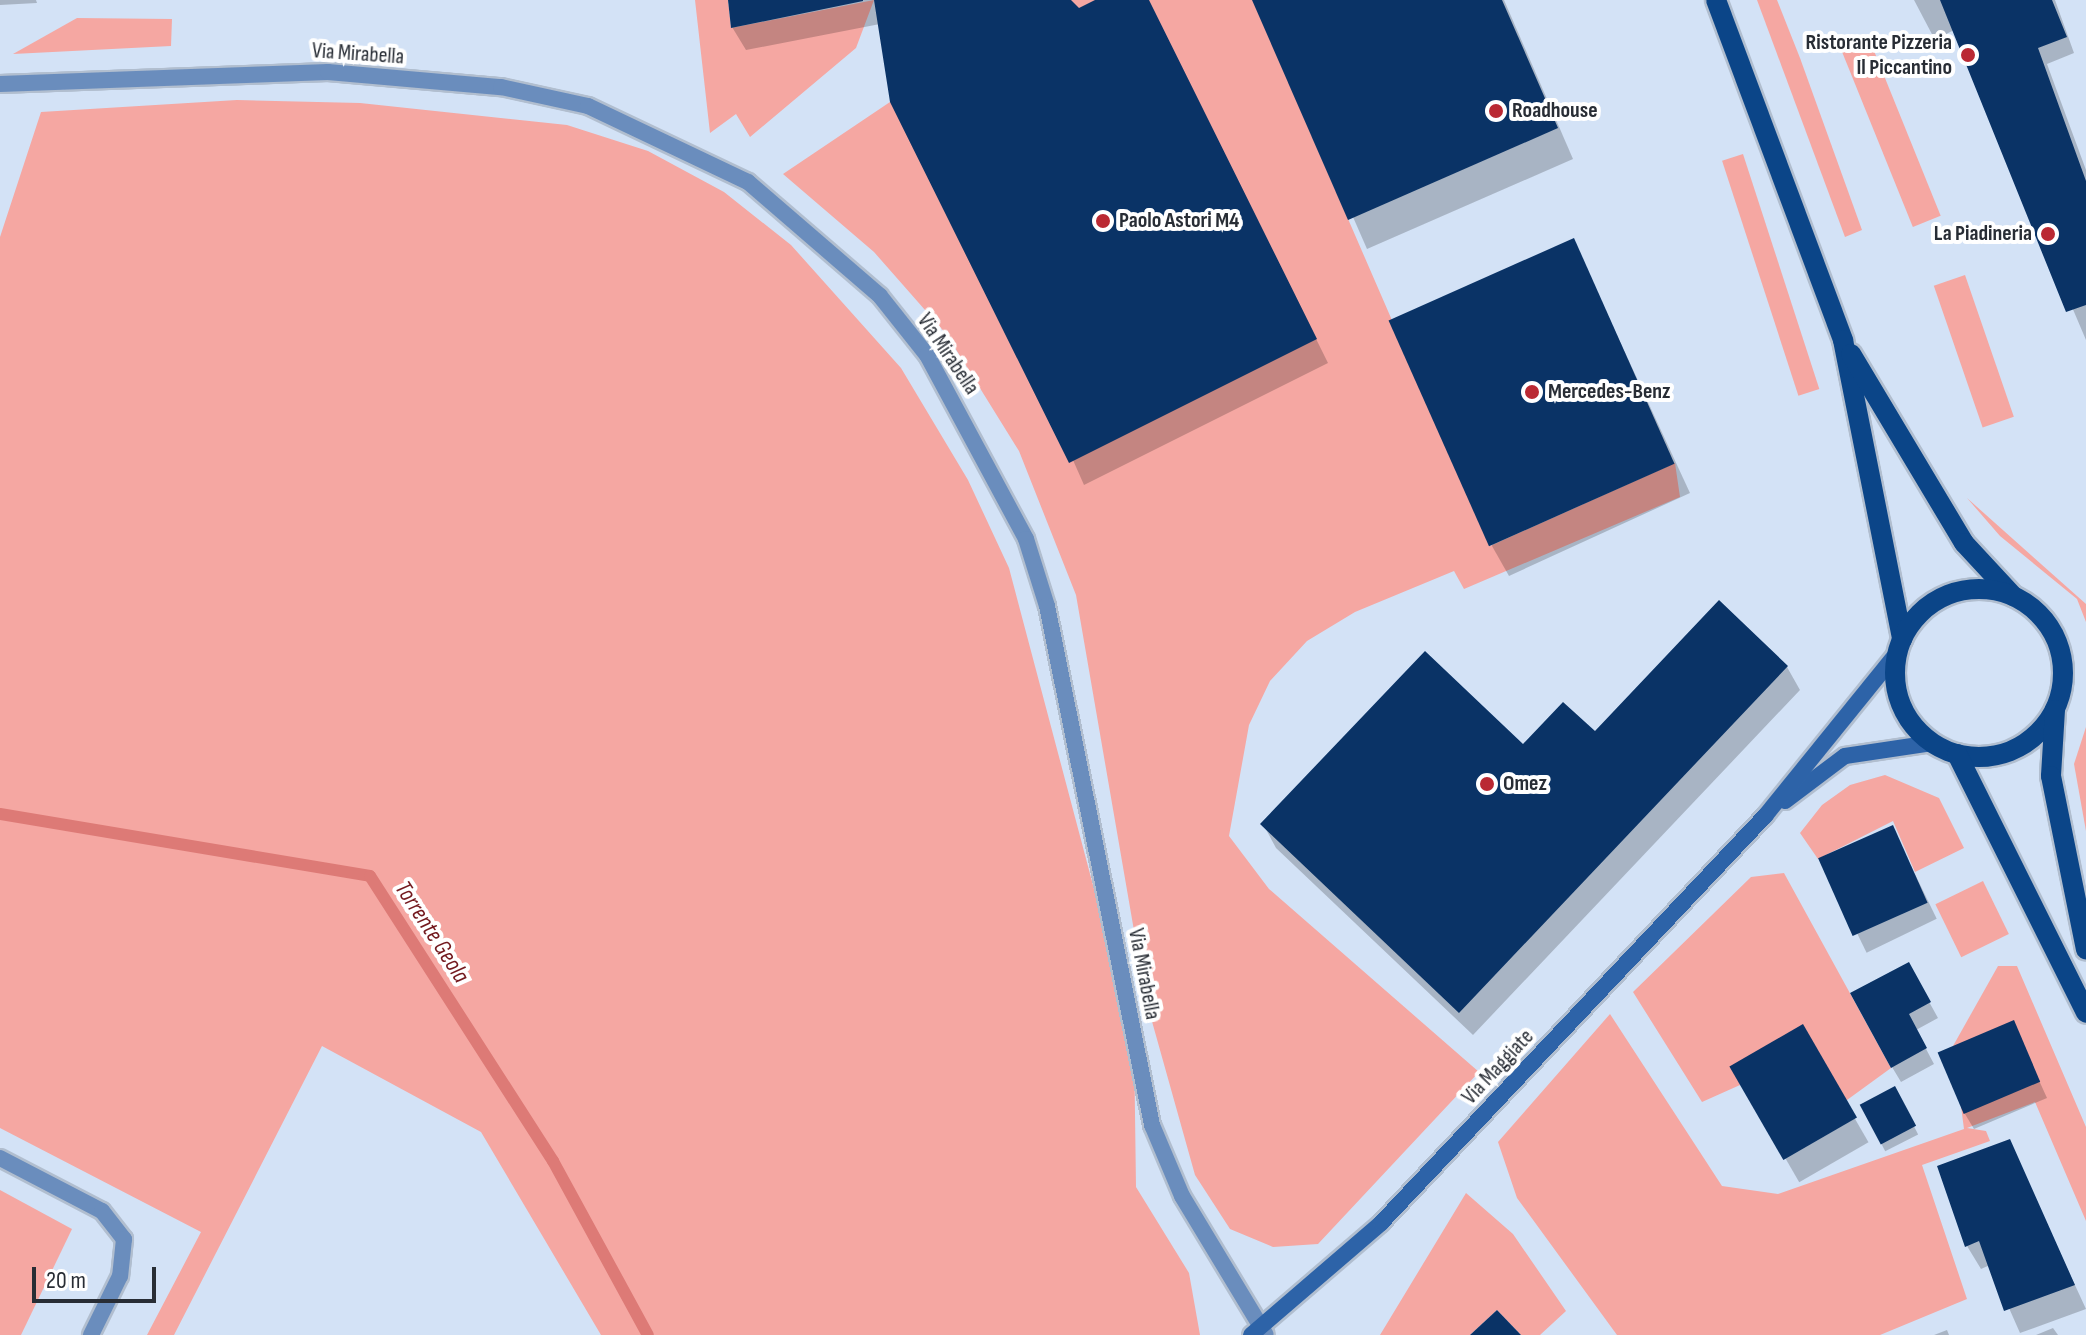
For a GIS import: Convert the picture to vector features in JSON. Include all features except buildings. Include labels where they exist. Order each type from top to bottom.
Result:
[{"type":"main road","points":[[1716,0],[1843,340],[1900,645],[1901,703],[1932,743],[1957,754],[2008,751],[2032,737],[2055,707]]},
{"type":"main road","points":[[1843,340],[1964,543],[2013,596],[2044,620],[2057,643],[2062,681],[2055,707],[2051,776],[2086,950]]},
{"type":"main road","points":[[1900,645],[1925,608],[1949,595],[1987,589],[2013,596]]},
{"type":"main road","points":[[1957,754],[2086,1013]]},
{"type":"street","name":"Via Mirabella","points":[[0,84],[328,72],[501,87],[588,106],[748,182],[880,296],[927,355],[1026,539],[1047,606],[1152,1125],[1182,1196],[1259,1333]]},
{"type":"street","name":"Via Maggiate","points":[[1259,1333],[1381,1223],[1765,816],[1900,645]]},
{"type":"street","name":"Via Maggiate","points":[[1765,816],[1845,756],[1932,743]]},
{"type":"street","points":[[0,1158],[102,1211],[124,1239],[120,1276],[91,1335]]},
{"type":"shaded area","points":[[695,0],[728,0],[731,28],[874,0],[856,48],[750,137],[736,114],[710,133]]},
{"type":"shaded area","points":[[1012,0],[1253,0],[1490,546],[1675,463],[1680,497],[1464,589],[1454,571],[1355,612],[1307,641],[1270,681],[1249,725],[1229,836],[1269,889],[1479,1072],[1318,1244],[1273,1247],[1230,1229],[1195,1175],[1146,1000],[1076,595],[1019,451],[947,335],[874,252],[783,174],[890,102]]},
{"type":"shaded area","points":[[1757,0],[1777,0],[1862,230],[1845,237]]},
{"type":"shaded area","points":[[77,18],[172,19],[171,46],[13,54]]},
{"type":"shaded area","points":[[1868,36],[1941,216],[1913,227],[1840,47]]},
{"type":"shaded area","points":[[237,100],[360,103],[567,125],[648,151],[724,192],[791,245],[901,368],[968,480],[1009,568],[1134,1040],[1136,1187],[1189,1273],[1200,1335],[601,1335],[481,1132],[322,1046],[174,1335],[147,1335],[201,1232],[0,1128],[0,237],[41,112]]},
{"type":"shaded area","points":[[1743,154],[1819,389],[1798,396],[1722,161]]},
{"type":"shaded area","points":[[1965,275],[2014,417],[1983,428],[1934,286]]},
{"type":"shaded area","points":[[1967,498],[2086,604],[2086,622],[2077,599],[2000,536]]},
{"type":"shaded area","points":[[2086,727],[2086,831],[2074,764]]},
{"type":"shaded area","points":[[1885,775],[1939,798],[1964,848],[1915,872],[1893,821],[1818,859],[1800,833],[1822,805],[1850,785]]},
{"type":"shaded area","points":[[1784,873],[1891,1068],[1847,1100],[1740,1085],[1702,1102],[1633,992],[1751,877]]},
{"type":"shaded area","points":[[1983,881],[2009,934],[1961,957],[1935,904]]},
{"type":"shaded area","points":[[1998,966],[2017,966],[2086,1127],[2086,1221],[2035,1102],[1967,1128],[1986,1131],[1990,1141],[1922,1165],[1967,1299],[1880,1335],[1617,1335],[1517,1198],[1498,1142],[1610,1014],[1722,1186],[1778,1194],[1964,1129],[1953,1046]]},
{"type":"shaded area","points":[[0,1190],[72,1229],[21,1335],[0,1335]]},
{"type":"shaded area","points":[[1466,1193],[1513,1234],[1566,1311],[1540,1335],[1521,1335],[1497,1310],[1470,1335],[1380,1335]]},
{"type":"waterway","name":"Torrente Geola","points":[[0,814],[370,876],[553,1161],[648,1335]]},
{"type":"place","name":"Ristorante Pizzeria Il Piccantino","points":[[1968,55]]},
{"type":"place","name":"Roadhouse","points":[[1496,111]]},
{"type":"place","name":"Paolo Astori M4","points":[[1103,221]]},
{"type":"place","name":"La Piadineria","points":[[2048,234]]},
{"type":"place","name":"Mercedes-Benz","points":[[1532,392]]},
{"type":"place","name":"Omez","points":[[1487,784]]}]
